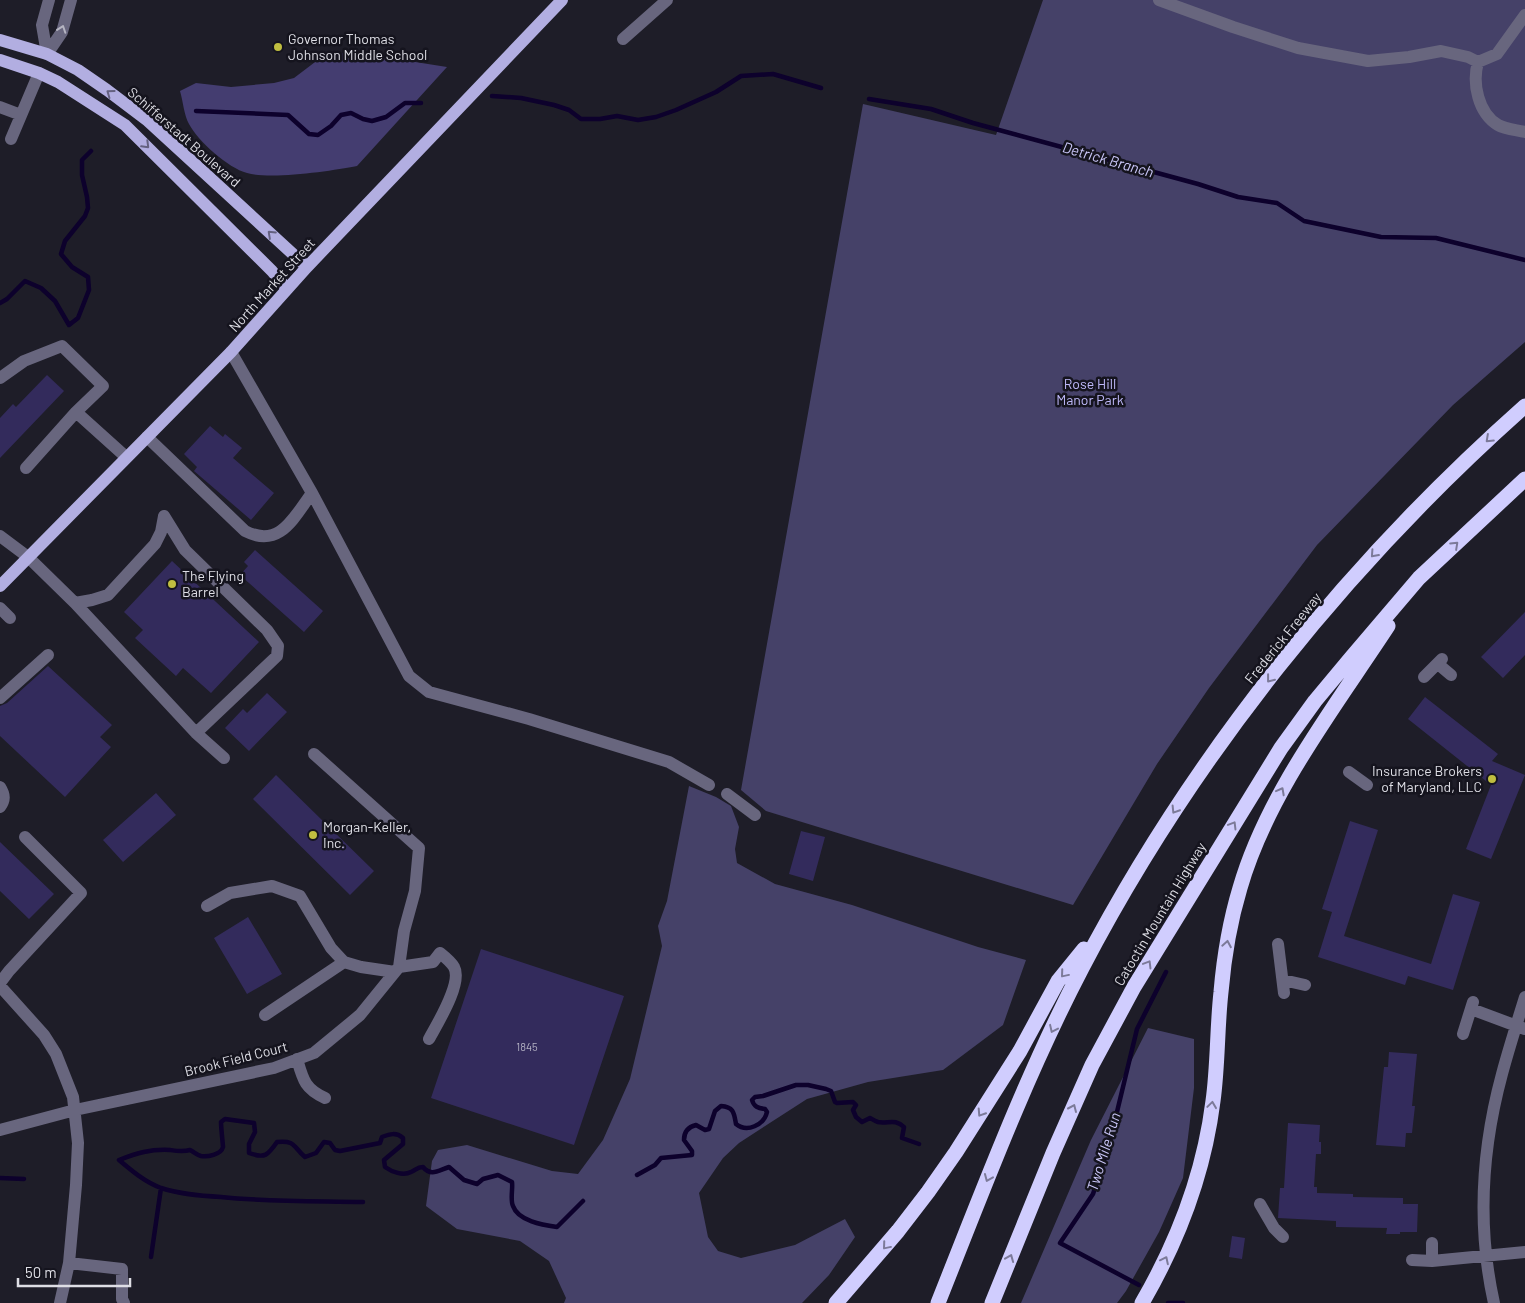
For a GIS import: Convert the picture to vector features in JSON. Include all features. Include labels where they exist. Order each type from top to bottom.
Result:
[{"type":"highway","name":"Frederick Freeway","points":[[1106,923],[1181,801],[1236,722],[1290,653],[1347,585],[1419,507],[1525,406]]},
{"type":"highway","points":[[1142,1303],[1174,1244],[1194,1189],[1202,1160],[1213,1101],[1221,991],[1231,921],[1252,852],[1267,818],[1285,784],[1419,578],[1525,479]]},
{"type":"highway","name":"Catoctin Mountain Highway","points":[[992,1303],[1092,1065],[1134,987],[1281,748],[1332,680],[1419,578]]},
{"type":"highway","points":[[836,1303],[898,1231],[928,1192],[956,1152],[1020,1051],[1058,981],[1106,923]]},
{"type":"highway","points":[[938,1303],[977,1204],[1034,1071],[1081,970],[1106,923]]},
{"type":"main road","name":"North Market Street","points":[[0,586],[231,352],[287,289],[562,0]]},
{"type":"main road","name":"Schifferstadt Boulevard","points":[[0,40],[47,54],[78,70],[148,121],[307,268]]},
{"type":"main road","points":[[39,73],[47,54]]},
{"type":"main road","points":[[0,60],[39,73],[77,93],[126,125],[272,271],[287,289]]},
{"type":"street","points":[[47,54],[42,25],[50,0]]},
{"type":"street","points":[[47,54],[62,32],[71,0]]},
{"type":"street","points":[[623,39],[667,0]]},
{"type":"street","points":[[1159,0],[1232,27],[1298,48],[1368,61],[1409,57],[1441,51],[1468,57],[1478,62],[1497,54],[1525,15]]},
{"type":"street","points":[[1478,62],[1475,74],[1479,99],[1484,114],[1499,126],[1525,132]]},
{"type":"street","points":[[10,140],[39,73]]},
{"type":"street","points":[[0,107],[21,114]]},
{"type":"street","points":[[0,378],[24,361],[62,346],[103,386],[76,412],[26,468]]},
{"type":"street","points":[[231,352],[312,493],[409,676],[429,692],[529,719],[669,762],[709,785]]},
{"type":"street","points":[[76,412],[126,457]]},
{"type":"street","points":[[147,437],[245,531],[254,536],[268,537],[276,535],[286,527],[312,493]]},
{"type":"street","points":[[75,602],[92,600],[108,595],[155,544],[161,532],[164,516],[185,550],[266,630],[278,646],[277,656],[196,734]]},
{"type":"street","points":[[0,536],[28,557],[75,602],[196,734],[224,758]]},
{"type":"street","points":[[0,608],[10,618]]},
{"type":"street","points":[[0,698],[48,655]]},
{"type":"street","points":[[1424,677],[1440,662],[1451,675]]},
{"type":"street","points":[[314,754],[419,848],[415,891],[404,930],[397,969]]},
{"type":"street","points":[[1349,772],[1368,785]]},
{"type":"street","points":[[0,787],[4,793],[4,799],[0,808]]},
{"type":"street","points":[[726,794],[755,815]]},
{"type":"street","points":[[25,837],[82,893],[0,984],[44,1035],[56,1054],[73,1097],[78,1143],[77,1176],[69,1263],[60,1303]]},
{"type":"street","points":[[207,906],[230,893],[272,886],[300,896],[331,948],[344,962],[361,967],[397,969],[433,962],[440,953],[455,968],[456,978],[451,996],[429,1039]]},
{"type":"street","points":[[1278,944],[1284,993]]},
{"type":"street","points":[[265,1015],[344,962]]},
{"type":"street","name":"Brook Field Court","points":[[0,1130],[75,1110],[274,1068],[314,1053],[360,1015],[397,969]]},
{"type":"street","points":[[1283,980],[1304,985]]},
{"type":"street","points":[[1494,1303],[1486,1256],[1484,1200],[1487,1148],[1500,1080],[1521,1027],[1525,997]]},
{"type":"street","points":[[1463,1034],[1472,1006],[1521,1027]]},
{"type":"street","points":[[297,1059],[301,1074],[311,1092],[325,1098]]},
{"type":"street","points":[[1260,1204],[1274,1228],[1283,1236]]},
{"type":"street","points":[[1432,1243],[1432,1261]]},
{"type":"street","points":[[1412,1260],[1432,1261],[1525,1252]]},
{"type":"street","points":[[69,1263],[122,1269],[122,1299],[124,1303]]},
{"type":"green space","name":"Rose Hill Manor Park","points":[[1043,0],[1525,0],[1525,342],[1453,405],[1317,545],[1209,688],[1157,764],[1073,905],[766,811],[741,790],[863,104],[996,135]]},
{"type":"green space","points":[[689,786],[716,797],[731,806],[739,827],[735,849],[737,863],[775,884],[852,905],[978,947],[1026,960],[1003,1025],[943,1070],[868,1082],[807,1099],[739,1143],[723,1158],[699,1193],[708,1237],[718,1251],[741,1258],[795,1245],[845,1219],[855,1237],[829,1275],[802,1303],[564,1303],[566,1298],[549,1261],[520,1241],[457,1229],[426,1206],[432,1161],[438,1150],[467,1145],[552,1171],[578,1174],[603,1140],[630,1079],[662,946],[658,926],[667,901]]},
{"type":"green space","points":[[1148,1028],[1194,1039],[1194,1088],[1183,1178],[1159,1232],[1126,1291],[1117,1303],[1021,1303],[1091,1140]]},
{"type":"shaded area","points":[[352,52],[447,67],[357,166],[271,176],[247,173],[231,166],[214,153],[193,131],[187,120],[180,91],[196,83],[231,87],[274,83],[294,78],[323,56]]},
{"type":"building","points":[[47,375],[64,391],[0,458],[0,418],[13,404],[16,407]]},
{"type":"building","points":[[210,426],[223,437],[225,434],[242,448],[233,458],[274,493],[251,520],[194,471],[197,467],[184,454]]},
{"type":"building","points":[[255,550],[323,611],[304,632],[240,575],[248,566],[244,562]]},
{"type":"building","points":[[172,561],[259,642],[211,693],[183,668],[176,676],[135,638],[143,630],[124,612]]},
{"type":"building","points":[[1525,612],[1525,655],[1503,678],[1481,657]]},
{"type":"building","points":[[48,666],[112,725],[100,737],[111,747],[65,797],[0,736],[0,706],[7,703]]},
{"type":"building","points":[[267,693],[287,712],[249,751],[225,728],[243,709],[247,713]]},
{"type":"building","points":[[1425,697],[1498,754],[1492,761],[1525,775],[1491,859],[1466,849],[1491,785],[1408,719]]},
{"type":"building","name":"Morgan-Keller, Inc.","points":[[276,775],[374,871],[350,895],[253,799]]},
{"type":"building","points":[[156,793],[176,815],[123,862],[103,840]]},
{"type":"building","points":[[1350,821],[1378,830],[1344,936],[1431,964],[1453,894],[1480,902],[1453,990],[1408,976],[1405,985],[1318,957],[1332,912],[1322,909]]},
{"type":"building","points":[[801,831],[825,837],[813,881],[789,874]]},
{"type":"building","points":[[0,842],[54,894],[29,919],[0,891]]},
{"type":"building","points":[[248,917],[282,974],[247,994],[214,938]]},
{"type":"building","points":[[481,949],[624,996],[574,1145],[431,1098]]},
{"type":"building","points":[[1389,1052],[1417,1054],[1412,1106],[1415,1106],[1412,1133],[1406,1133],[1405,1147],[1376,1145],[1384,1067],[1388,1067]]},
{"type":"building","points":[[1288,1123],[1320,1125],[1319,1142],[1321,1142],[1321,1154],[1316,1154],[1314,1187],[1317,1187],[1317,1193],[1353,1194],[1353,1197],[1403,1198],[1403,1204],[1418,1204],[1417,1232],[1386,1234],[1387,1228],[1336,1227],[1336,1221],[1278,1218],[1280,1188],[1284,1188]]},
{"type":"building","points":[[1232,1236],[1245,1238],[1242,1259],[1229,1257]]},
{"type":"waterway","points":[[492,96],[521,98],[554,105],[569,110],[581,119],[600,119],[617,116],[638,120],[656,117],[676,110],[716,92],[741,76],[773,74],[821,88]]},
{"type":"waterway","name":"Detrick Branch","points":[[869,99],[931,109],[973,123],[1198,184],[1238,197],[1277,203],[1304,221],[1381,237],[1436,238],[1525,260]]},
{"type":"waterway","points":[[196,111],[288,115],[309,134],[318,135],[331,126],[341,115],[351,113],[372,121],[386,117],[405,103],[421,103]]},
{"type":"waterway","points":[[0,303],[7,299],[25,281],[41,288],[55,301],[69,325],[78,318],[89,290],[88,277],[72,267],[61,254],[65,241],[85,216],[88,208],[82,175],[82,160],[91,151]]},
{"type":"waterway","name":"Two Mile Run","points":[[1139,1285],[1060,1243],[1093,1194],[1109,1145],[1137,1029],[1166,972]]},
{"type":"waterway","name":"Two Mile Run","points":[[637,1175],[655,1165],[661,1158],[692,1155],[692,1151],[684,1140],[686,1132],[696,1125],[705,1130],[709,1129],[715,1111],[721,1106],[733,1111],[736,1124],[740,1127],[750,1128],[759,1124],[767,1112],[765,1109],[755,1106],[752,1100],[755,1097],[796,1085],[808,1085],[831,1091],[837,1103],[853,1102],[856,1105],[853,1110],[856,1117],[862,1122],[870,1118],[878,1122],[901,1124],[904,1127],[902,1138],[919,1144]]},
{"type":"waterway","name":"Two Mile Run","points":[[363,1202],[256,1200],[183,1193],[161,1188],[150,1183],[119,1160],[138,1153],[156,1150],[190,1150],[201,1156],[217,1154],[223,1147],[221,1122],[225,1119],[254,1123],[255,1132],[249,1144],[249,1153],[259,1156],[266,1155],[277,1142],[291,1143],[305,1157],[316,1153],[324,1142],[330,1143],[335,1150],[340,1151],[380,1143],[382,1137],[395,1134],[403,1138],[403,1144],[384,1160],[385,1167],[388,1169],[405,1174],[421,1167],[429,1172],[449,1167],[464,1180],[477,1184],[483,1179],[498,1175],[512,1182],[513,1206],[525,1219],[557,1227],[583,1201]]},
{"type":"waterway","name":"Two Mile Run","points":[[0,1178],[24,1179]]},
{"type":"waterway","points":[[151,1257],[161,1188]]},
{"type":"waterway","name":"Two Mile Run","points":[[1168,1303],[1183,1303]]},
{"type":"place","name":"Governor Thomas Johnson Middle School","points":[[278,47]]},
{"type":"place","name":"The Flying Barrel","points":[[172,584]]},
{"type":"place","name":"Insurance Brokers of Maryland, LLC","points":[[1492,779]]},
{"type":"place","name":"Morgan-Keller, Inc.","points":[[313,835]]}]
